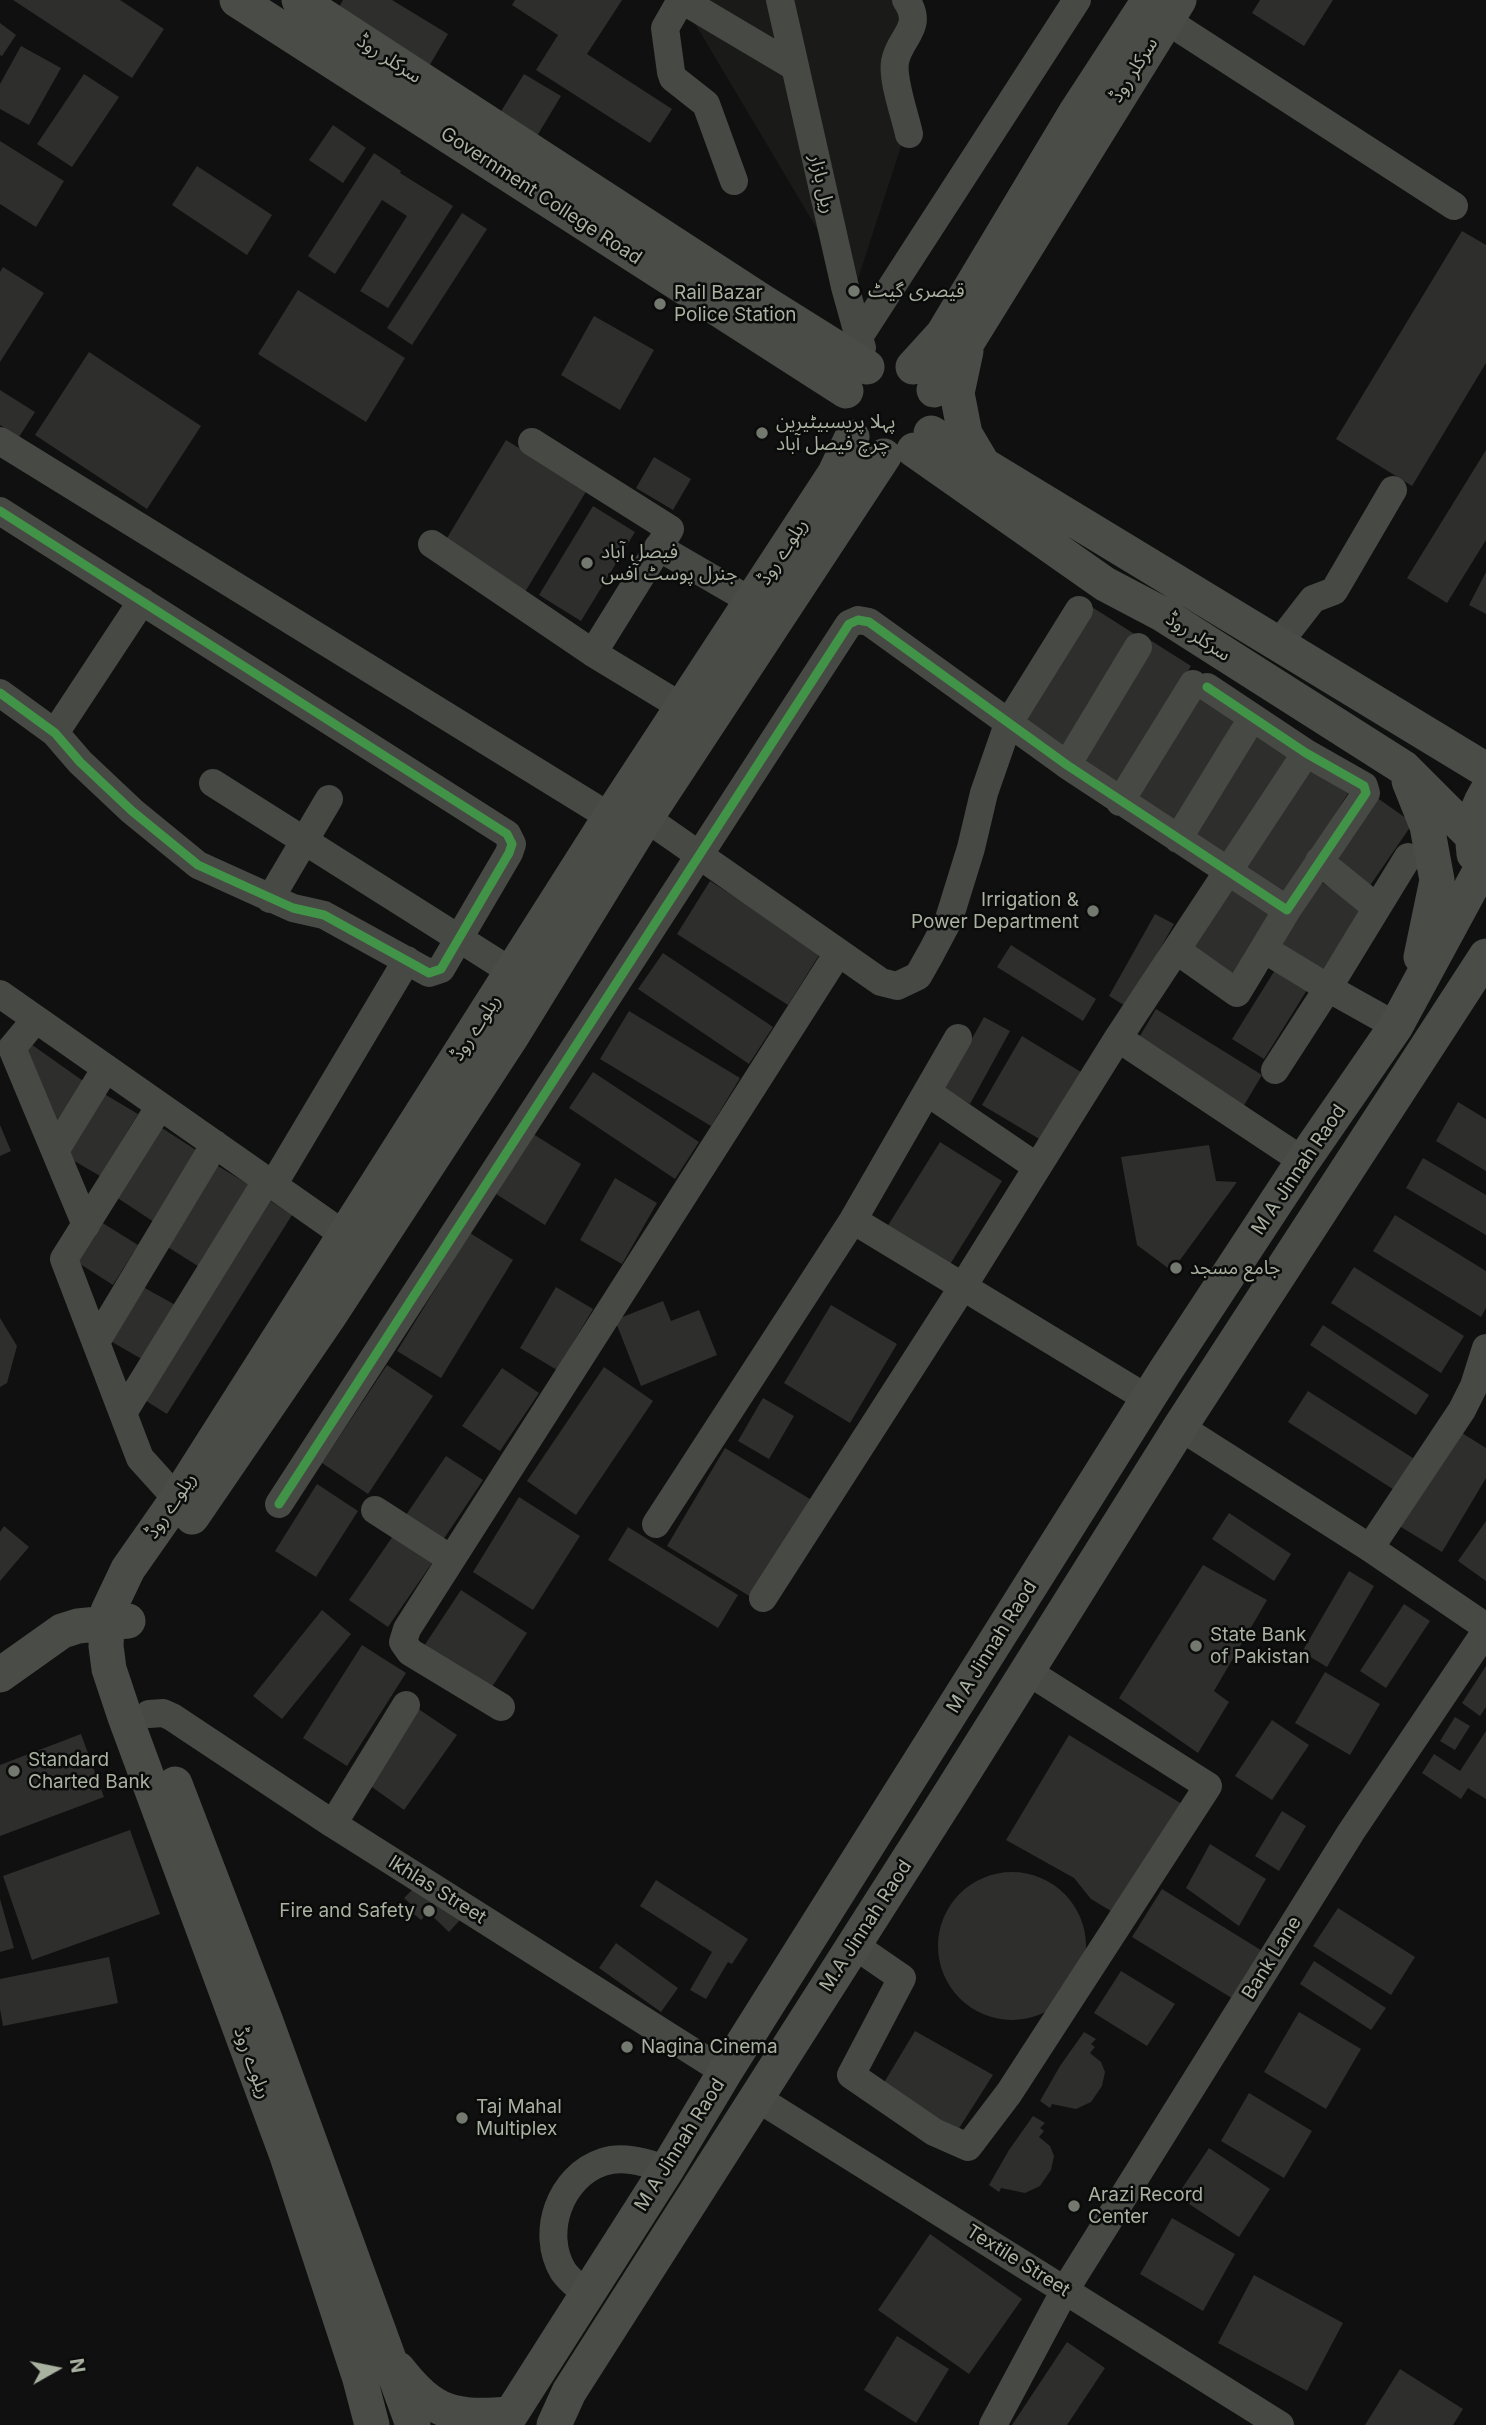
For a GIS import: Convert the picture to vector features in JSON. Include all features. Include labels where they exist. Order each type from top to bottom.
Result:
[{"type":"main road","name":"Government College Road","points":[[237,0],[469,123],[858,365]]},
{"type":"main road","name":"سرکلر روڈ","points":[[299,0],[469,123]]},
{"type":"main road","name":"سرکلر روڈ","points":[[923,378],[968,341],[1164,7]]},
{"type":"main road","name":"سرکلر روڈ","points":[[923,378],[943,334],[1076,112],[1164,7]]},
{"type":"main road","points":[[968,341],[957,393],[965,434],[984,466]]},
{"type":"main road","points":[[898,362],[923,378],[937,412],[910,446],[866,450],[852,437],[845,423],[843,407],[858,365],[898,362]]},
{"type":"main road","name":"ریلوے روڈ","points":[[372,2425],[360,2379],[287,2156],[109,1669],[117,1622],[115,1594],[128,1569],[177,1499],[610,817],[835,473],[852,437]]},
{"type":"main road","name":"سرکلر روڈ","points":[[910,446],[984,466],[1278,644],[1469,748],[1486,770]]},
{"type":"main road","name":"سرکلر روڈ","points":[[910,446],[1105,584],[1162,614],[1404,768],[1472,836]]},
{"type":"main road","name":"ریلوے روڈ","points":[[117,1622],[132,1607],[143,1586],[345,1292],[510,1039],[646,818],[910,446]]},
{"type":"main road","points":[[1404,768],[1427,827],[1437,880],[1413,995],[1446,1014],[1486,971]]},
{"type":"main road","points":[[1483,872],[1474,853],[1472,836],[1475,814],[1486,793]]},
{"type":"main road","name":"M A Jinnah Raod","points":[[507,2420],[1148,1399],[1303,1161],[1396,1026],[1483,872]]},
{"type":"main road","name":"M A Jinnah Raod","points":[[1180,1427],[1486,956]]},
{"type":"main road","name":"M.A Jinnah Raod","points":[[554,2425],[1180,1427]]},
{"type":"main road","points":[[0,1675],[62,1631],[78,1626],[117,1622]]},
{"type":"main road","name":"ریلوے روڈ","points":[[117,1622],[126,1634],[128,1650],[149,1714],[265,2019],[413,2425]]},
{"type":"main road","points":[[389,2358],[417,2394],[445,2412],[507,2420]]},
{"type":"main road","points":[[345,2425],[360,2379]]},
{"type":"street","points":[[734,181],[706,104],[673,78],[665,28],[681,0],[796,67]]},
{"type":"street","name":"ریل بازار","points":[[780,0],[845,287],[858,365]]},
{"type":"street","points":[[906,0],[912,8],[914,18],[912,28],[898,53],[895,71],[909,134]]},
{"type":"street","points":[[858,365],[1077,0]]},
{"type":"street","points":[[1164,7],[1454,206]]},
{"type":"street","points":[[0,441],[610,817]]},
{"type":"street","points":[[532,442],[670,529],[593,653]]},
{"type":"street","points":[[1278,644],[1313,599],[1334,591],[1393,490]]},
{"type":"street","points":[[0,511],[507,834],[512,844],[441,969],[434,973],[324,915],[270,899],[198,865],[132,811],[80,762],[55,733],[0,693]]},
{"type":"street","points":[[432,544],[593,653],[682,707]]},
{"type":"street","points":[[658,547],[751,601]]},
{"type":"street","points":[[55,733],[142,601]]},
{"type":"street","points":[[646,818],[881,982],[897,986],[918,976],[949,919],[971,848],[984,793],[1008,723],[1079,610]]},
{"type":"street","points":[[279,1504],[849,624],[858,620],[869,622],[1120,802],[1287,910]]},
{"type":"street","points":[[1067,765],[1138,648]]},
{"type":"street","points":[[1120,802],[1200,685],[1306,754],[1364,786],[1366,793],[1287,910],[1237,993],[1176,950]]},
{"type":"street","points":[[1178,839],[1246,728]]},
{"type":"street","points":[[763,1598],[1118,1038],[1306,754]]},
{"type":"street","points":[[214,783],[512,972]]},
{"type":"street","points":[[270,899],[329,799]]},
{"type":"street","points":[[1275,1070],[1408,857]]},
{"type":"street","points":[[1319,861],[1377,908]]},
{"type":"street","points":[[1264,949],[1396,1026]]},
{"type":"street","points":[[501,1707],[410,1651],[403,1642],[407,1629],[838,953]]},
{"type":"street","points":[[123,1413],[270,1183],[407,960]]},
{"type":"street","points":[[0,994],[343,1234]]},
{"type":"street","points":[[36,1018],[12,1048],[86,1225]]},
{"type":"street","points":[[656,1524],[853,1220],[958,1038]]},
{"type":"street","points":[[1118,1038],[1303,1161]]},
{"type":"street","points":[[55,1151],[106,1068]]},
{"type":"street","points":[[927,1092],[1037,1167]]},
{"type":"street","points":[[160,1106],[64,1259],[140,1458],[177,1499]]},
{"type":"street","points":[[96,1342],[215,1144]]},
{"type":"street","points":[[853,1220],[1148,1399]]},
{"type":"street","points":[[1370,1548],[1462,1410],[1474,1385],[1486,1348]]},
{"type":"street","points":[[1180,1427],[1370,1548],[1486,1629]]},
{"type":"street","points":[[375,1510],[452,1559]]},
{"type":"street","name":"Bank Lane","points":[[993,2425],[1065,2290],[1351,1832],[1486,1629]]},
{"type":"street","points":[[854,1945],[902,1978],[851,2076],[934,2132],[968,2147],[1009,2093],[1208,1786],[1027,1671]]},
{"type":"street","points":[[333,1824],[406,1705]]},
{"type":"street","name":"Ikhlas Street","points":[[149,1714],[163,1713],[172,1717],[333,1824],[725,2073]]},
{"type":"street","name":"Textile Street","points":[[757,2098],[1280,2425]]},
{"type":"street","points":[[586,2294],[563,2271],[553,2239],[557,2207],[575,2180],[603,2162],[635,2160],[667,2169]]},
{"type":"shaded area","points":[[681,0],[907,0],[909,122],[854,291]]},
{"type":"building","points":[[13,0],[120,0],[164,29],[132,78]]},
{"type":"building","points":[[343,0],[392,0],[448,34],[425,73],[333,18]]},
{"type":"building","points":[[515,0],[622,0],[587,54],[672,109],[650,143],[536,70],[558,35],[512,5]]},
{"type":"building","points":[[1260,0],[1333,0],[1304,46],[1252,13]]},
{"type":"building","points":[[0,23],[16,35],[2,56],[0,55]]},
{"type":"building","points":[[21,46],[61,68],[29,125],[0,109],[0,84]]},
{"type":"building","points":[[84,74],[119,97],[72,167],[37,144]]},
{"type":"building","points":[[524,74],[561,96],[537,136],[500,113]]},
{"type":"building","points":[[333,125],[366,148],[343,183],[309,160]]},
{"type":"building","points":[[0,141],[64,181],[36,227],[0,204]]},
{"type":"building","points":[[374,153],[401,171],[400,173],[453,206],[388,308],[360,291],[407,216],[382,200],[335,274],[308,256]]},
{"type":"building","points":[[197,166],[272,215],[247,255],[172,205]]},
{"type":"building","points":[[462,213],[487,229],[412,345],[387,328]]},
{"type":"building","points":[[1462,231],[1486,245],[1486,363],[1412,486],[1336,439]]},
{"type":"building","points":[[3,267],[44,293],[0,362],[0,272]]},
{"type":"building","points":[[298,290],[405,358],[366,422],[258,354]]},
{"type":"building","points":[[594,316],[654,350],[620,410],[561,375]]},
{"type":"building","points":[[89,352],[201,426],[147,509],[35,435]]},
{"type":"building","points":[[0,390],[35,412],[19,437],[0,425]]},
{"type":"building","points":[[506,440],[587,490],[525,592],[444,543]]},
{"type":"building","points":[[1486,450],[1486,540],[1447,603],[1407,578]]},
{"type":"building","points":[[654,457],[691,479],[673,510],[636,488]]},
{"type":"building","name":"فیصل آباد جنرل پوسٹ آفس","points":[[593,506],[635,532],[581,621],[539,595]]},
{"type":"building","points":[[1486,572],[1486,614],[1469,605]]},
{"type":"building","points":[[1092,607],[1136,635],[1066,750],[1022,723]]},
{"type":"building","points":[[1150,640],[1191,666],[1114,789],[1073,763]]},
{"type":"building","points":[[1203,682],[1243,705],[1174,826],[1135,803]]},
{"type":"building","points":[[1259,720],[1298,745],[1227,859],[1187,834]]},
{"type":"building","points":[[1311,759],[1353,785],[1286,896],[1244,870]]},
{"type":"building","points":[[1376,797],[1413,823],[1369,887],[1332,862]]},
{"type":"building","points":[[710,881],[821,952],[788,1005],[677,934]]},
{"type":"building","points":[[1321,882],[1362,908],[1320,974],[1279,948]]},
{"type":"building","points":[[1234,886],[1276,915],[1232,982],[1189,954]]},
{"type":"building","points":[[1155,914],[1174,924],[1127,1007],[1109,996]]},
{"type":"building","points":[[1011,945],[1096,999],[1083,1021],[997,967]]},
{"type":"building","points":[[663,953],[773,1027],[749,1064],[638,989]]},
{"type":"building","points":[[1275,970],[1307,990],[1264,1059],[1232,1039]]},
{"type":"building","points":[[1156,1009],[1262,1075],[1243,1107],[1137,1041]]},
{"type":"building","points":[[629,1011],[740,1078],[711,1126],[600,1059]]},
{"type":"building","points":[[984,1017],[1010,1031],[970,1104],[944,1089]]},
{"type":"building","points":[[1022,1036],[1081,1072],[1041,1140],[982,1105]]},
{"type":"building","points":[[28,1042],[86,1083],[57,1136],[21,1050]]},
{"type":"building","points":[[593,1072],[699,1142],[675,1179],[569,1108]]},
{"type":"building","points":[[101,1092],[138,1114],[100,1176],[64,1155]]},
{"type":"building","points":[[1458,1102],[1486,1119],[1486,1171],[1436,1141]]},
{"type":"building","points":[[0,1125],[11,1151],[0,1156]]},
{"type":"building","points":[[162,1128],[199,1152],[154,1222],[116,1197]]},
{"type":"building","points":[[533,1134],[581,1164],[545,1225],[496,1194]]},
{"type":"building","points":[[940,1142],[1002,1181],[949,1266],[887,1227]]},
{"type":"building","points":[[1209,1145],[1216,1181],[1237,1182],[1172,1271],[1137,1245],[1121,1157]]},
{"type":"building","points":[[1423,1158],[1486,1195],[1486,1235],[1406,1188]]},
{"type":"building","points":[[213,1163],[251,1186],[201,1268],[163,1244]]},
{"type":"building","points":[[615,1178],[657,1203],[622,1264],[580,1240]]},
{"type":"building","points":[[269,1200],[292,1215],[167,1414],[143,1399]]},
{"type":"building","points":[[1395,1215],[1486,1271],[1486,1308],[1481,1317],[1373,1251]]},
{"type":"building","points":[[101,1222],[138,1245],[113,1285],[77,1262]]},
{"type":"building","points":[[470,1233],[513,1260],[441,1378],[397,1351]]},
{"type":"building","points":[[1354,1267],[1464,1336],[1441,1373],[1331,1303]]},
{"type":"building","points":[[143,1287],[179,1307],[147,1362],[112,1342]]},
{"type":"building","points":[[556,1287],[593,1309],[557,1370],[520,1348]]},
{"type":"building","points":[[663,1301],[671,1321],[699,1310],[717,1355],[641,1386],[615,1320]]},
{"type":"building","points":[[831,1305],[897,1344],[850,1423],[784,1383]]},
{"type":"building","points":[[0,1318],[17,1346],[7,1383],[0,1387]]},
{"type":"building","points":[[1323,1325],[1429,1395],[1416,1415],[1310,1345]]},
{"type":"building","points":[[387,1365],[433,1396],[368,1494],[322,1463]]},
{"type":"building","points":[[604,1367],[653,1401],[576,1515],[527,1481]]},
{"type":"building","points":[[502,1368],[539,1393],[500,1451],[462,1426]]},
{"type":"building","points":[[1308,1391],[1416,1460],[1396,1491],[1288,1422]]},
{"type":"building","points":[[763,1398],[794,1416],[769,1459],[738,1441]]},
{"type":"building","points":[[1454,1428],[1486,1448],[1486,1478],[1442,1552],[1396,1524]]},
{"type":"building","points":[[725,1448],[810,1499],[751,1597],[667,1546]]},
{"type":"building","points":[[446,1456],[483,1480],[443,1540],[406,1515]]},
{"type":"building","points":[[317,1484],[358,1511],[316,1577],[275,1551]]},
{"type":"building","points":[[519,1497],[580,1536],[533,1610],[473,1572]]},
{"type":"building","points":[[1229,1513],[1291,1554],[1274,1581],[1212,1539]]},
{"type":"building","points":[[1486,1521],[1486,1581],[1458,1561]]},
{"type":"building","points":[[4,1526],[29,1547],[0,1581],[0,1532]]},
{"type":"building","points":[[628,1527],[738,1595],[718,1628],[608,1560]]},
{"type":"building","points":[[393,1536],[432,1563],[388,1627],[349,1600]]},
{"type":"building","name":"State Bank of Pakistan","points":[[1203,1565],[1267,1600],[1214,1691],[1229,1702],[1198,1753],[1119,1698]]},
{"type":"building","points":[[1349,1571],[1374,1586],[1327,1667],[1302,1652]]},
{"type":"building","points":[[461,1590],[527,1633],[490,1690],[424,1646]]},
{"type":"building","points":[[1404,1604],[1430,1621],[1386,1688],[1360,1671]]},
{"type":"building","points":[[322,1610],[351,1634],[282,1719],[253,1696]]},
{"type":"building","points":[[362,1645],[406,1673],[347,1766],[303,1738]]},
{"type":"building","points":[[1486,1666],[1486,1707],[1480,1716],[1462,1703]]},
{"type":"building","points":[[1325,1672],[1380,1704],[1350,1755],[1295,1723]]},
{"type":"building","points":[[417,1708],[457,1735],[404,1810],[365,1782]]},
{"type":"building","points":[[1455,1717],[1470,1726],[1455,1750],[1440,1741]]},
{"type":"building","points":[[1272,1720],[1309,1745],[1272,1800],[1235,1776]]},
{"type":"building","points":[[1486,1731],[1486,1799],[1468,1788],[1461,1799],[1422,1773],[1434,1754],[1460,1771]]},
{"type":"building","points":[[81,1734],[104,1797],[0,1836],[0,1765]]},
{"type":"building","points":[[1069,1735],[1187,1807],[1116,1914],[1091,1899],[1074,1878],[1006,1840]]},
{"type":"building","points":[[1282,1811],[1306,1826],[1279,1871],[1255,1856]]},
{"type":"building","points":[[130,1830],[160,1914],[32,1960],[3,1876]]},
{"type":"building","points":[[1210,1844],[1266,1879],[1239,1926],[1186,1888]]},
{"type":"building","points":[[1012,1872],[1040,1877],[1064,1894],[1081,1918],[1086,1946],[1081,1974],[1064,1998],[1040,2015],[1012,2020],[984,2015],[960,1998],[943,1974],[938,1946],[943,1918],[960,1894],[984,1877]]},
{"type":"building","points":[[656,1880],[748,1939],[732,1964],[728,1962],[706,1999],[690,1990],[712,1952],[640,1906]]},
{"type":"building","name":"Fire and Safety","points":[[413,1889],[460,1920],[449,1932],[428,1912],[421,1920],[409,1910],[413,1906],[404,1898]]},
{"type":"building","points":[[1162,1889],[1264,1952],[1235,2000],[1132,1937]]},
{"type":"building","points":[[0,1899],[14,1948],[0,1952]]},
{"type":"building","points":[[1338,1908],[1415,1957],[1391,1995],[1313,1946]]},
{"type":"building","points":[[616,1943],[678,1988],[661,2012],[599,1968]]},
{"type":"building","points":[[109,1957],[118,2003],[3,2026],[0,1979]]},
{"type":"building","points":[[1314,1961],[1386,2008],[1371,2030],[1300,1984]]},
{"type":"building","points":[[1121,1971],[1175,2004],[1147,2046],[1094,2013]]},
{"type":"building","points":[[1299,2012],[1361,2049],[1326,2109],[1264,2072]]},
{"type":"building","points":[[915,2031],[993,2075],[956,2133],[882,2086]]},
{"type":"building","points":[[1084,2032],[1096,2039],[1091,2044],[1095,2047],[1090,2053],[1101,2062],[1105,2072],[1102,2086],[1091,2102],[1076,2109],[1052,2104],[1050,2108],[1040,2101]]},
{"type":"building","points":[[1249,2093],[1312,2131],[1284,2178],[1221,2141]]},
{"type":"building","points":[[1033,2116],[1045,2123],[1040,2128],[1044,2131],[1039,2137],[1050,2146],[1054,2156],[1051,2170],[1040,2186],[1025,2193],[1001,2188],[999,2192],[989,2185]]},
{"type":"building","points":[[1209,2148],[1270,2189],[1239,2237],[1177,2196]]},
{"type":"building","points":[[1172,2218],[1235,2254],[1203,2311],[1140,2274]]},
{"type":"building","points":[[930,2234],[1022,2299],[969,2374],[878,2310]]},
{"type":"building","points":[[1254,2275],[1343,2323],[1307,2391],[1218,2343]]},
{"type":"building","points":[[897,2336],[949,2369],[916,2423],[864,2390]]},
{"type":"building","points":[[1067,2342],[1105,2368],[1067,2425],[1012,2425]]},
{"type":"building","points":[[1400,2369],[1463,2409],[1453,2425],[1365,2425]]},
{"type":"cycle path","points":[[0,511],[507,834],[512,844],[441,969],[429,973],[324,915],[293,908],[198,865],[132,811],[80,762],[55,733],[0,693]]},
{"type":"cycle path","points":[[279,1504],[849,624],[858,620],[869,622],[1067,765],[1287,910],[1366,793],[1364,786],[1306,753],[1207,687]]},
{"type":"place","name":"قیصری گیٹ","points":[[854,291]]},
{"type":"place","name":"Rail Bazar Police Station","points":[[660,304]]},
{"type":"place","name":"پہلا پریسبیٹیرین چرچ فیصل آباد","points":[[762,433]]},
{"type":"place","name":"فیصل آباد جنرل پوسٹ آفس","points":[[587,563]]},
{"type":"place","name":"Irrigation & Power Department","points":[[1093,911]]},
{"type":"place","name":"جامع مسجد","points":[[1176,1268]]},
{"type":"place","name":"State Bank of Pakistan","points":[[1196,1646]]},
{"type":"place","name":"Standard Charted Bank","points":[[14,1771]]},
{"type":"place","name":"Fire and Safety","points":[[429,1911]]},
{"type":"place","name":"Nagina Cinema","points":[[627,2047]]},
{"type":"place","name":"Taj Mahal Multiplex","points":[[462,2118]]},
{"type":"place","name":"Arazi Record Center","points":[[1074,2206]]}]
